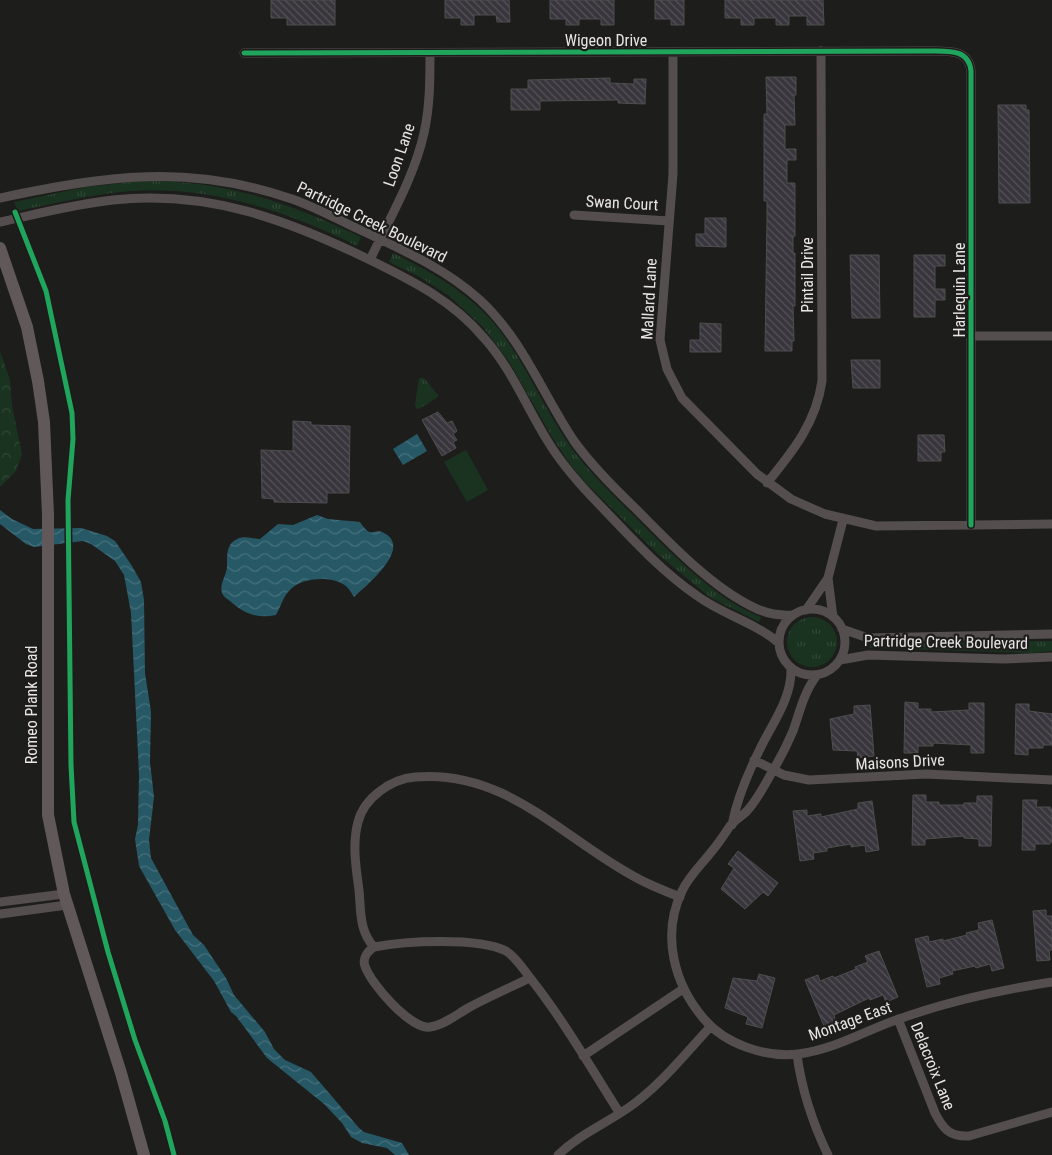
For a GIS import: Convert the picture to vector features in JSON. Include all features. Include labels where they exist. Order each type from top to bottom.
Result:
[{"type":"main road","name":"Romeo Plank Road","points":[[0,248],[24,319],[38,381],[46,448],[48,515],[46,618],[48,815],[65,900],[121,1073],[144,1155]]},
{"type":"street","name":"Pintail Drive","points":[[767,483],[812,422],[820,395],[822,51]]},
{"type":"street","name":"Wigeon Drive","points":[[244,53],[948,51],[966,57]]},
{"type":"street","name":"Mallard Lane","points":[[673,52],[672,174],[660,340],[667,368],[682,398],[767,483],[807,507],[843,520],[876,526],[1052,524]]},
{"type":"street","name":"Loon Lane","points":[[370,260],[409,177],[424,134],[429,100],[430,53]]},
{"type":"street","name":"Harlequin Lane","points":[[966,57],[970,63],[971,71],[971,525]]},
{"type":"street","name":"Partridge Creek Boulevard","points":[[0,198],[110,178],[163,175],[193,177],[249,186],[294,200],[380,239],[445,273],[498,318],[521,348],[583,453],[602,476],[681,554],[751,607],[775,614],[793,615]]},
{"type":"street","points":[[0,222],[71,206],[115,200],[156,198],[209,202],[255,212],[297,226],[410,279],[441,298],[477,330],[508,370],[562,462],[594,499],[659,564],[709,604],[765,633],[779,643]]},
{"type":"street","name":"Swan Court","points":[[574,215],[669,221]]},
{"type":"street","points":[[972,336],[1052,336]]},
{"type":"street","points":[[806,610],[828,578],[843,520]]},
{"type":"street","points":[[828,578],[833,617]]},
{"type":"street","points":[[806,610],[820,610],[833,617],[842,629],[845,645],[840,660],[830,670],[817,675],[803,674],[791,668],[782,656],[779,643],[784,624],[793,615],[806,610]]},
{"type":"street","name":"Partridge Creek Boulevard","points":[[842,629],[868,638],[1052,634]]},
{"type":"street","name":"Partridge Creek Boulevard","points":[[840,660],[868,655],[1004,659],[1052,657]]},
{"type":"street","name":"Montage East","points":[[732,825],[736,804],[754,760],[787,698],[791,684],[791,668]]},
{"type":"street","name":"Montage East","points":[[817,675],[807,689],[792,733],[774,770],[748,810],[732,825],[691,877],[680,897],[673,925],[672,945],[674,962],[683,989],[697,1011],[711,1026],[726,1037],[748,1048],[764,1052],[797,1054],[830,1047],[898,1019],[966,998],[1052,982]]},
{"type":"street","name":"Maisons Drive","points":[[754,760],[796,778],[823,781],[926,774],[976,774],[1052,780]]},
{"type":"street","points":[[374,947],[363,931],[355,853],[358,821],[373,796],[391,784],[413,777],[437,777],[492,788],[520,801],[634,877],[680,897]]},
{"type":"street","points":[[0,902],[65,900]]},
{"type":"street","points":[[0,914],[65,900]]},
{"type":"street","points":[[530,978],[444,1022],[428,1028],[414,1023],[396,1008],[372,980],[364,966],[364,960],[374,947],[391,944],[435,942],[490,946],[507,952],[530,978],[619,1112]]},
{"type":"street","points":[[583,1056],[683,989]]},
{"type":"street","name":"Delacroix Lane","points":[[898,1019],[935,1113],[941,1126],[948,1133],[958,1137],[969,1136],[1052,1112]]},
{"type":"street","points":[[558,1155],[570,1143],[642,1097],[680,1061],[711,1026]]},
{"type":"street","points":[[797,1054],[801,1080],[813,1123],[828,1155]]},
{"type":"green space","points":[[141,181],[200,184],[255,195],[307,213],[361,237],[357,246],[271,210],[212,195],[181,191],[119,192],[18,211],[14,202],[86,187]]},
{"type":"green space","points":[[393,253],[446,282],[470,300],[492,321],[521,362],[569,445],[586,467],[693,573],[726,599],[761,617],[759,622],[711,598],[660,556],[587,484],[570,464],[552,437],[510,363],[483,327],[448,295],[418,276],[389,262]]},
{"type":"green space","points":[[0,351],[10,380],[12,406],[22,454],[16,471],[0,487]]},
{"type":"green space","points":[[419,378],[424,378],[438,397],[419,409],[415,405]]},
{"type":"green space","points":[[466,450],[488,490],[467,502],[444,462]]},
{"type":"green space","points":[[812,617],[821,619],[832,628],[837,642],[835,651],[826,662],[812,667],[803,665],[792,656],[787,642],[789,633],[798,622]]},
{"type":"green space","points":[[1052,641],[1052,651],[1032,653],[870,648],[870,644]]},
{"type":"water","points":[[417,434],[427,451],[403,465],[393,449]]},
{"type":"water","points":[[0,510],[12,519],[33,529],[81,528],[107,536],[115,541],[132,566],[141,582],[144,600],[145,673],[151,712],[150,762],[154,797],[149,840],[151,858],[193,935],[204,945],[226,978],[234,995],[265,1032],[274,1049],[285,1060],[311,1072],[364,1132],[402,1143],[409,1155],[395,1155],[387,1148],[362,1143],[351,1137],[342,1123],[324,1104],[267,1058],[231,1012],[214,981],[175,930],[139,866],[135,839],[138,825],[139,774],[131,613],[124,575],[115,561],[91,544],[83,541],[34,547],[26,544],[0,524]]},
{"type":"water","points":[[317,515],[328,519],[360,522],[368,531],[384,533],[392,540],[393,548],[384,566],[354,597],[348,588],[341,583],[326,579],[309,580],[294,586],[289,591],[276,615],[257,616],[246,612],[224,596],[221,590],[227,569],[228,551],[233,541],[243,537],[260,539],[278,524],[293,525]]},
{"type":"building","points":[[271,0],[335,0],[335,25],[287,25],[287,18],[271,18]]},
{"type":"building","points":[[445,0],[509,0],[510,22],[497,22],[496,15],[474,15],[474,25],[461,25],[461,18],[445,18]]},
{"type":"building","points":[[550,0],[614,0],[614,25],[601,25],[601,19],[579,19],[579,25],[566,25],[566,19],[550,19]]},
{"type":"building","points":[[655,0],[684,0],[684,25],[671,25],[671,19],[655,19]]},
{"type":"building","points":[[725,0],[823,0],[824,25],[807,25],[807,16],[789,16],[789,25],[776,25],[776,18],[754,18],[754,25],[741,25],[741,18],[725,18]]},
{"type":"building","points":[[766,77],[796,77],[796,95],[794,95],[795,125],[785,125],[785,149],[796,149],[796,160],[787,160],[787,183],[795,183],[795,236],[793,236],[793,253],[795,253],[795,306],[793,306],[794,341],[792,341],[792,351],[765,351],[767,201],[764,201],[764,114],[767,114]]},
{"type":"building","points":[[610,78],[610,83],[634,84],[634,79],[646,79],[645,104],[618,103],[618,100],[540,101],[540,110],[511,110],[511,89],[528,89],[528,80]]},
{"type":"building","points":[[998,105],[1026,105],[1026,110],[1029,110],[1030,203],[999,203]]},
{"type":"building","points":[[705,218],[726,218],[726,247],[696,246],[696,234],[705,234]]},
{"type":"building","points":[[850,255],[879,255],[880,318],[852,318]]},
{"type":"building","points":[[914,255],[945,255],[945,266],[935,266],[935,289],[945,289],[945,300],[935,300],[935,317],[914,317]]},
{"type":"building","points":[[700,323],[721,324],[721,352],[690,352],[690,340],[700,340]]},
{"type":"building","points":[[851,360],[880,360],[880,388],[853,388]]},
{"type":"building","points":[[438,412],[447,423],[452,421],[457,431],[453,434],[457,440],[453,442],[456,448],[442,456],[422,420]]},
{"type":"building","points":[[293,421],[311,422],[311,425],[350,426],[349,493],[327,493],[327,503],[274,502],[274,499],[262,498],[261,450],[293,451]]},
{"type":"building","points":[[918,435],[944,435],[945,452],[941,452],[941,461],[918,461]]},
{"type":"building","points":[[905,702],[918,703],[918,709],[931,709],[931,712],[969,710],[969,703],[984,703],[984,753],[971,753],[971,745],[933,743],[933,746],[918,746],[918,753],[904,753]]},
{"type":"building","points":[[1016,704],[1029,704],[1029,711],[1052,714],[1052,745],[1043,745],[1043,748],[1028,748],[1028,755],[1015,754]]},
{"type":"building","points":[[870,705],[874,756],[858,758],[857,751],[833,750],[830,719],[854,714],[854,706]]},
{"type":"building","points":[[913,795],[926,795],[926,802],[939,802],[939,805],[977,803],[977,796],[992,796],[991,846],[979,846],[979,839],[964,838],[964,836],[925,839],[925,845],[912,845]]},
{"type":"building","points":[[1023,800],[1037,800],[1036,807],[1050,807],[1052,810],[1052,841],[1050,844],[1035,844],[1035,850],[1022,850]]},
{"type":"building","points":[[872,801],[879,850],[866,852],[865,845],[851,847],[851,844],[827,848],[827,851],[813,853],[814,859],[800,861],[793,811],[807,810],[807,816],[821,814],[821,817],[858,809],[858,803]]},
{"type":"building","points":[[738,851],[778,883],[768,896],[763,892],[745,909],[721,889],[734,868],[728,864]]},
{"type":"building","points":[[1046,910],[1046,916],[1052,916],[1052,950],[1049,950],[1050,960],[1037,961],[1033,911]]},
{"type":"building","points":[[992,920],[1004,968],[992,971],[990,964],[952,971],[953,974],[939,978],[940,984],[927,987],[915,939],[928,936],[929,942],[943,939],[943,941],[979,930],[978,923]]},
{"type":"building","points":[[879,951],[898,997],[886,1002],[883,995],[870,1000],[869,998],[834,1015],[836,1022],[824,1026],[805,980],[818,975],[820,981],[833,976],[834,978],[868,962],[865,956]]},
{"type":"building","points":[[759,974],[775,978],[762,1028],[746,1024],[748,1017],[725,1008],[733,978],[757,981]]},
{"type":"cycle path","points":[[244,53],[939,51],[963,55],[967,59],[971,71],[971,525]]},
{"type":"cycle path","points":[[15,212],[46,291],[72,413],[73,439],[68,500],[71,765],[74,822],[108,952],[135,1040],[165,1121],[174,1155]]}]
